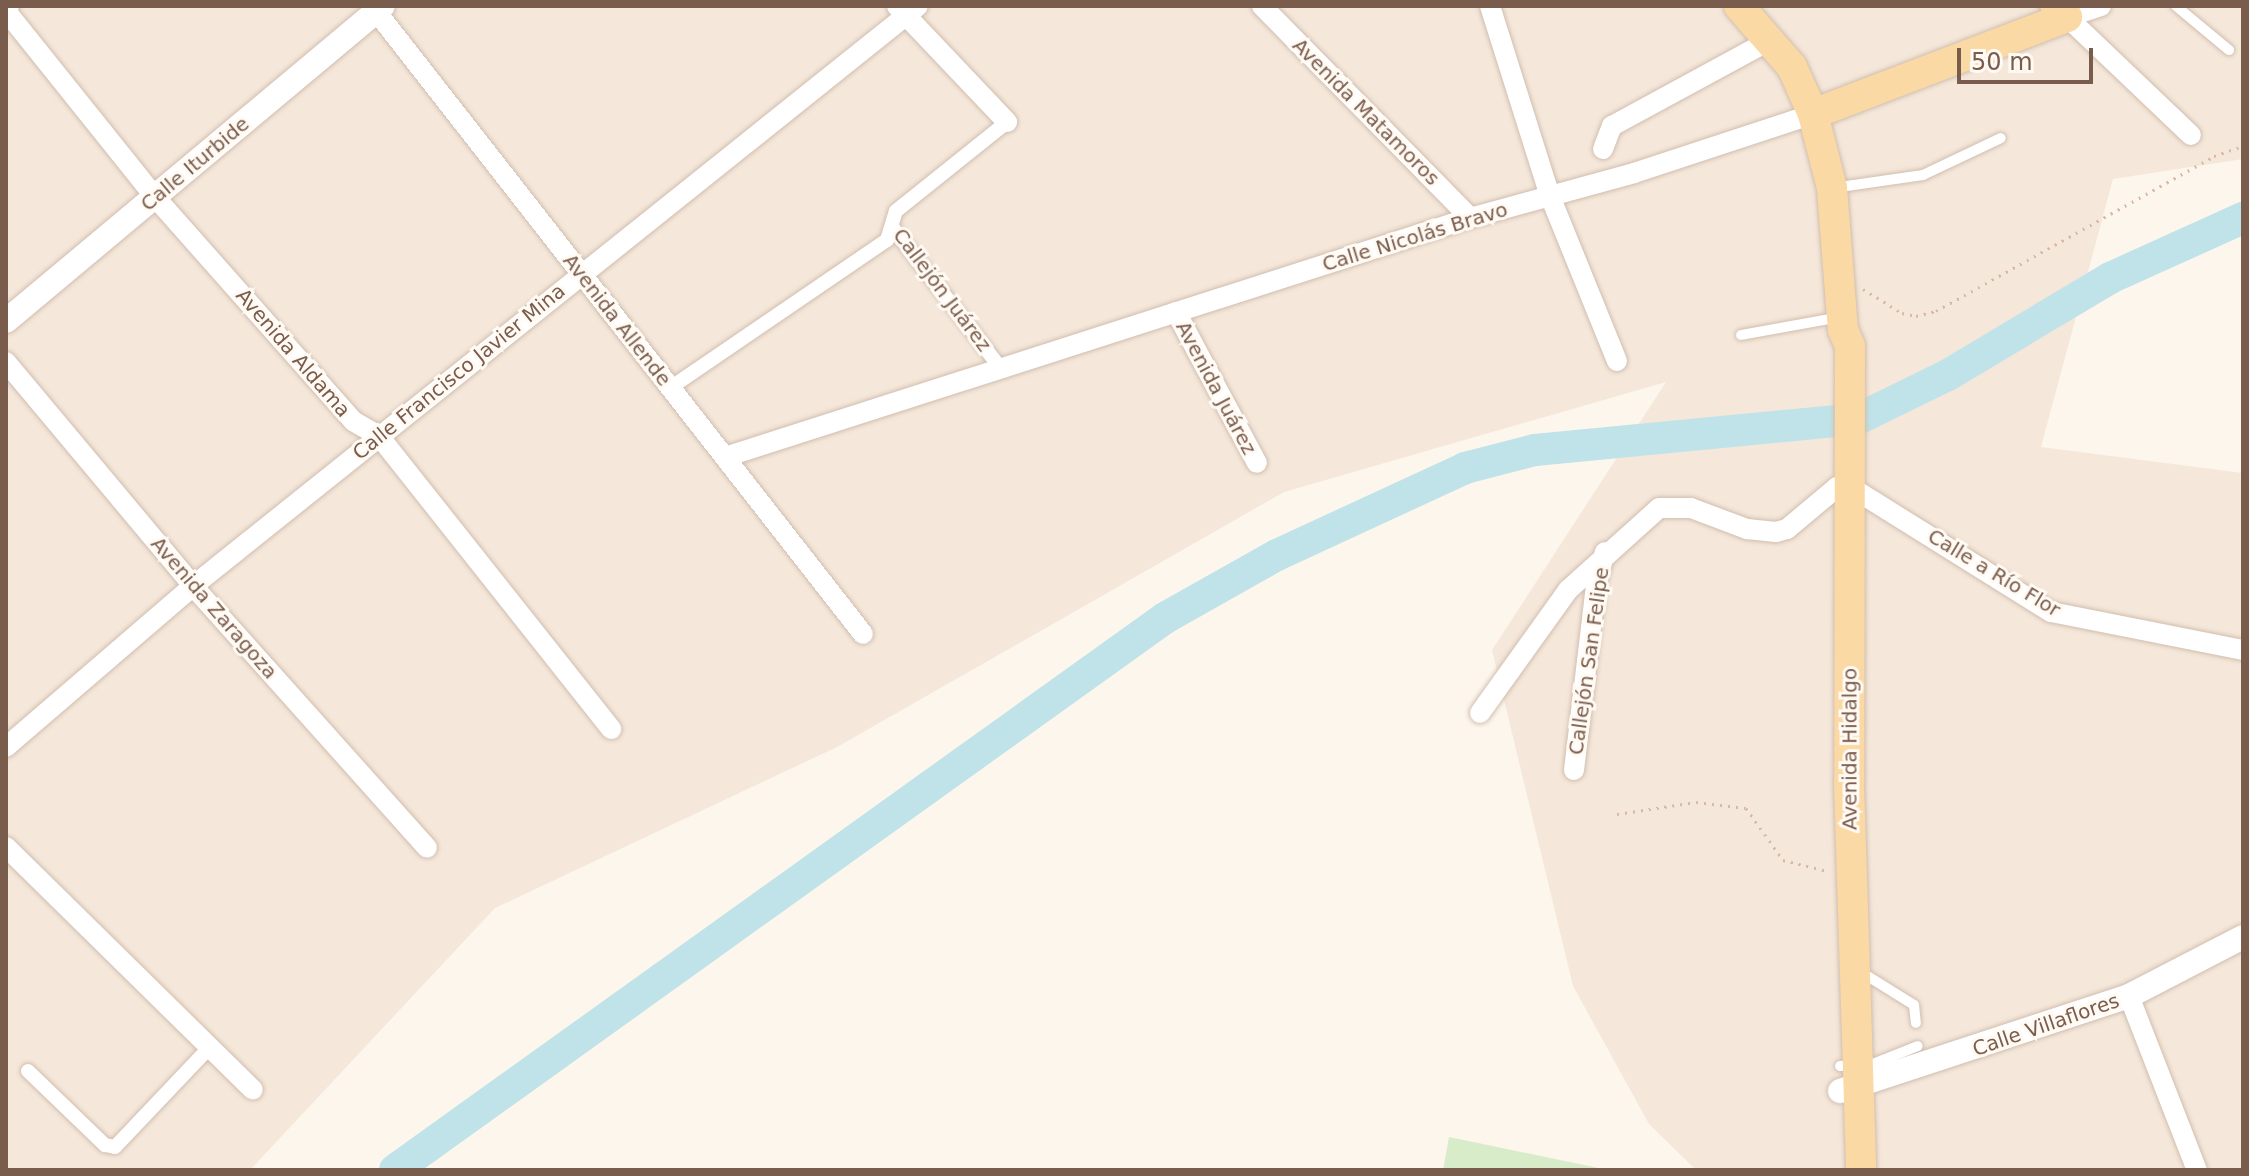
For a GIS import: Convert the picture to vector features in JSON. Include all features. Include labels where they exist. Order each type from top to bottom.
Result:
[{"type":"main road","name":"Avenida Hidalgo","points":[[1739,6],[1772,39],[1792,67],[1813,114],[1832,188],[1843,335],[1847,969]]},
{"type":"main road","name":"Calle Nicolás Bravo","points":[[1813,114],[2061,12]]},
{"type":"main road","name":"Avenida Hidalgo","points":[[1843,474],[1832,783],[1861,1170]]},
{"type":"main road","name":"Avenida Hidalgo","points":[[1843,1170],[1853,1079]]},
{"type":"street","name":"Avenida Matamoros","points":[[1262,6],[1470,218]]},
{"type":"street","points":[[1490,6],[1550,196],[1617,361]]},
{"type":"street","name":"Calle Nicolás Bravo","points":[[2061,12],[2101,6]]},
{"type":"street","name":"Avenida Aldama","points":[[6,8],[155,197],[353,421],[379,436],[611,729]]},
{"type":"street","name":"Calle Iturbide","points":[[6,321],[377,8]]},
{"type":"street","name":"Avenida Allende","points":[[377,8],[863,634]]},
{"type":"street","name":"Calle Francisco Javier Mina","points":[[6,747],[193,586],[907,9]]},
{"type":"street","name":"Callejón Juárez","points":[[907,9],[1007,122],[896,211],[893,228],[1001,369]]},
{"type":"street","points":[[2061,12],[2191,135]]},
{"type":"street","points":[[1603,149],[1612,126],[1772,39]]},
{"type":"street","name":"Calle Nicolás Bravo","points":[[725,457],[1470,218],[1813,114]]},
{"type":"street","points":[[670,388],[887,240],[893,228]]},
{"type":"street","name":"Avenida Juárez","points":[[1176,312],[1257,463]]},
{"type":"street","name":"Avenida Zaragoza","points":[[6,362],[193,586],[427,848]]},
{"type":"street","points":[[1480,713],[1568,590],[1605,552],[1659,508],[1691,508],[1747,529],[1776,532],[1787,529],[1843,474]]},
{"type":"street","name":"Calle a Río Flor","points":[[1843,474],[2051,612],[2243,650]]},
{"type":"street","name":"Callejón San Felipe","points":[[1574,770],[1596,585],[1605,552]]},
{"type":"street","points":[[6,847],[253,1090]]},
{"type":"street","name":"Calle Villaflores","points":[[1853,1079],[2129,996],[2243,937]]},
{"type":"street","points":[[2129,996],[2197,1170]]},
{"type":"street","points":[[28,1071],[105,1145],[115,1147],[210,1047]]},
{"type":"street","points":[[1853,1079],[1875,1170]]},
{"type":"lane","points":[[2176,6],[2229,50]]},
{"type":"lane","points":[[1832,188],[1923,175],[2001,138]]},
{"type":"lane","points":[[1741,335],[1843,335]]},
{"type":"lane","points":[[1847,969],[1914,1005],[1916,1023]]},
{"type":"lane","points":[[1853,1079],[1918,1046]]},
{"type":"path","points":[[1837,270],[1902,313],[1916,316],[1936,311],[2214,156],[2243,146]]},
{"type":"path","points":[[1617,814],[1696,802],[1746,808],[1783,860],[1838,874]]},
{"type":"shaded area","points":[[6,6],[2243,6],[2243,159],[2113,179],[2041,447],[2243,473],[2243,1170],[1696,1170],[1649,1124],[1573,986],[1492,650],[1666,382],[1284,492],[837,747],[495,908],[250,1170],[6,1170]]},
{"type":"green space","points":[[1449,1137],[1608,1170],[1443,1170]]},
{"type":"waterway","points":[[395,1170],[1165,618],[1277,555],[1465,468],[1535,450],[1858,419],[1948,375],[2110,278],[2243,218]]}]
